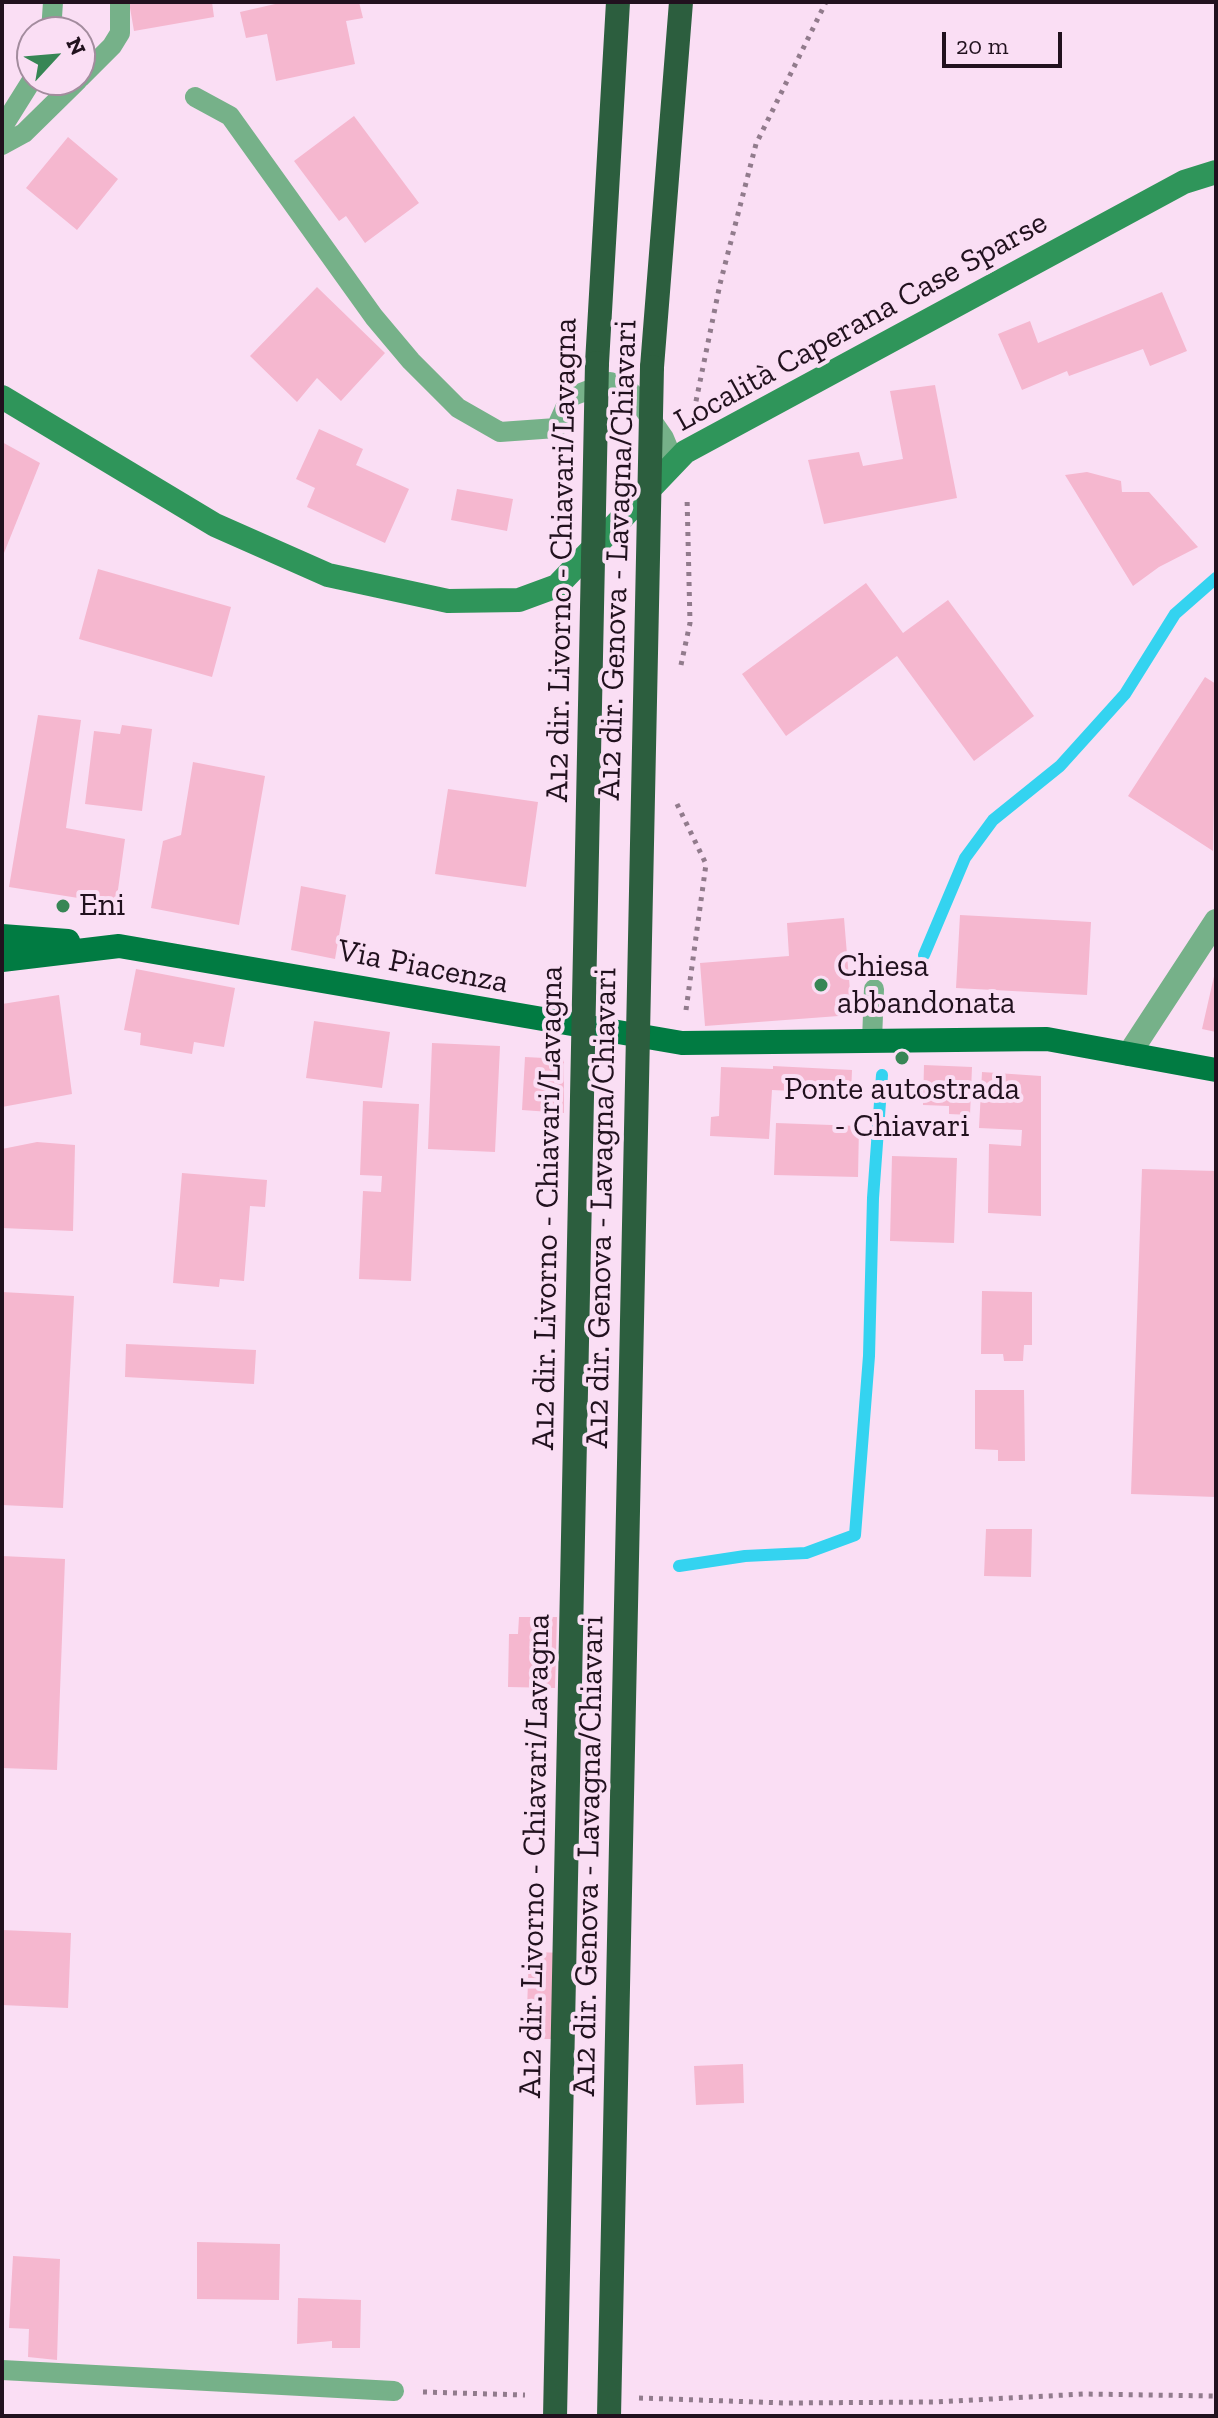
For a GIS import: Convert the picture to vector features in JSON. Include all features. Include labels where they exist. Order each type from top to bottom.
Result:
[{"type":"highway","name":"A12 dir. Livorno - Chiavari/Lavagna","points":[[555,2416],[597,363],[618,2]]},
{"type":"highway","name":"A12 dir. Genova - Lavagna/Chiavari","points":[[609,2416],[652,367],[681,2]]},
{"type":"main road","points":[[2,936],[119,946]]},
{"type":"main road","name":"Via Piacenza","points":[[2,960],[119,946],[682,1043],[1047,1039],[1216,1070]]},
{"type":"street","name":"Località Caperana Case Sparse","points":[[2,397],[215,525],[328,575],[448,601],[519,600],[557,586],[680,457],[1184,182],[1216,172]]},
{"type":"street","points":[[1129,1054],[1216,921]]},
{"type":"lane","points":[[96,62],[120,33],[120,2]]},
{"type":"lane","points":[[2,128],[22,96]]},
{"type":"lane","points":[[2,145],[24,133],[62,96]]},
{"type":"lane","points":[[195,97],[230,116],[374,317],[411,361],[458,408],[500,432],[556,428],[570,397],[610,382],[627,388],[635,396],[680,457]]},
{"type":"lane","points":[[872,1040],[874,989]]},
{"type":"lane","points":[[2,2370],[394,2391]]},
{"type":"path","points":[[677,681],[690,623],[680,457],[756,144],[826,2]]},
{"type":"path","points":[[672,794],[706,864],[682,1043]]},
{"type":"path","points":[[394,2391],[535,2395]]},
{"type":"path","points":[[629,2398],[816,2403],[935,2402],[1084,2394],[1216,2396]]},
{"type":"building","points":[[129,2],[212,2],[214,17],[134,31]]},
{"type":"building","points":[[284,2],[359,2],[363,18],[346,21],[355,64],[276,81],[267,34],[246,38],[240,12]]},
{"type":"building","points":[[354,116],[419,203],[365,243],[346,216],[339,221],[294,161]]},
{"type":"building","points":[[68,137],[118,179],[77,230],[26,188]]},
{"type":"building","points":[[317,287],[385,353],[341,401],[317,378],[297,402],[250,356]]},
{"type":"building","points":[[1162,292],[1187,351],[1150,366],[1143,349],[1069,376],[1067,371],[1022,390],[998,334],[1030,321],[1038,343]]},
{"type":"building","points":[[935,385],[957,498],[824,524],[808,460],[859,452],[863,466],[903,459],[890,391]]},
{"type":"building","points":[[319,429],[363,449],[356,465],[409,489],[385,543],[307,507],[315,488],[296,479]]},
{"type":"building","points":[[2,442],[40,463],[2,558]]},
{"type":"building","points":[[1087,472],[1121,481],[1122,492],[1149,492],[1198,547],[1159,567],[1133,586],[1065,475]]},
{"type":"building","points":[[457,489],[513,499],[507,531],[451,520]]},
{"type":"building","points":[[98,569],[231,607],[212,677],[79,639]]},
{"type":"building","points":[[866,583],[903,633],[948,600],[1034,716],[974,761],[897,656],[786,736],[742,674]]},
{"type":"building","points":[[1205,677],[1216,684],[1213,851],[1128,796]]},
{"type":"building","points":[[38,715],[81,720],[66,828],[125,839],[116,904],[9,887]]},
{"type":"building","points":[[122,725],[152,729],[142,811],[85,804],[94,731],[120,734]]},
{"type":"building","points":[[193,762],[265,776],[239,925],[151,908],[163,841],[181,835]]},
{"type":"building","points":[[448,789],[538,802],[526,887],[435,874]]},
{"type":"building","points":[[301,886],[346,895],[335,959],[291,950]]},
{"type":"building","points":[[960,915],[1091,922],[1087,995],[956,988]]},
{"type":"building","points":[[844,918],[852,1015],[705,1026],[700,963],[789,956],[787,923]]},
{"type":"building","points":[[136,969],[235,988],[224,1047],[194,1042],[192,1054],[140,1045],[141,1033],[124,1030]]},
{"type":"building","points":[[1216,972],[1216,1032],[1202,1029]]},
{"type":"building","points":[[59,995],[72,1094],[2,1107],[2,1004]]},
{"type":"building","points":[[314,1021],[390,1032],[382,1088],[306,1078]]},
{"type":"building","points":[[432,1043],[500,1046],[495,1152],[428,1149]]},
{"type":"building","points":[[525,1057],[564,1059],[564,1113],[522,1110]]},
{"type":"building","points":[[924,1065],[972,1067],[970,1115],[949,1114],[949,1106],[923,1105]]},
{"type":"building","points":[[773,1066],[852,1070],[851,1094],[772,1090],[769,1139],[710,1136],[711,1117],[719,1116],[721,1067],[773,1069]]},
{"type":"building","points":[[982,1072],[1041,1076],[1041,1216],[988,1213],[989,1144],[1021,1146],[1022,1130],[979,1128]]},
{"type":"building","points":[[363,1101],[419,1104],[411,1281],[359,1279],[363,1191],[381,1192],[382,1176],[360,1175]]},
{"type":"building","points":[[776,1123],[859,1126],[858,1177],[774,1175]]},
{"type":"building","points":[[37,1142],[75,1145],[73,1231],[2,1228],[2,1149]]},
{"type":"building","points":[[892,1156],[957,1158],[954,1243],[890,1241]]},
{"type":"building","points":[[1142,1169],[1216,1171],[1216,1497],[1131,1494]]},
{"type":"building","points":[[182,1173],[267,1180],[265,1207],[250,1206],[244,1281],[220,1279],[219,1287],[173,1283]]},
{"type":"building","points":[[982,1291],[1032,1292],[1032,1345],[1024,1345],[1023,1361],[1004,1361],[1003,1354],[981,1354]]},
{"type":"building","points":[[2,1292],[74,1296],[63,1508],[2,1505]]},
{"type":"building","points":[[126,1344],[256,1350],[254,1384],[125,1377]]},
{"type":"building","points":[[975,1390],[1024,1390],[1025,1461],[998,1461],[998,1450],[975,1449]]},
{"type":"building","points":[[986,1529],[1032,1529],[1031,1577],[984,1576]]},
{"type":"building","points":[[2,1556],[65,1559],[57,1770],[2,1768]]},
{"type":"building","points":[[519,1617],[557,1617],[555,1688],[508,1687],[509,1634],[518,1634]]},
{"type":"building","points":[[2,1930],[71,1933],[68,2008],[2,2005]]},
{"type":"building","points":[[529,1952],[570,1953],[570,2039],[526,2039]]},
{"type":"building","points":[[743,2064],[744,2103],[696,2105],[694,2066]]},
{"type":"building","points":[[197,2242],[280,2244],[279,2300],[197,2299]]},
{"type":"building","points":[[13,2256],[60,2259],[57,2360],[28,2357],[29,2329],[9,2328]]},
{"type":"building","points":[[298,2298],[361,2300],[360,2348],[332,2348],[332,2341],[297,2344]]},
{"type":"waterway","points":[[924,955],[965,858],[993,820],[1060,766],[1125,694],[1175,614],[1216,578]]},
{"type":"waterway","points":[[679,1566],[745,1556],[806,1553],[855,1535],[869,1356],[873,1198],[882,1075]]},
{"type":"place","name":"Eni","points":[[63,906]]},
{"type":"place","name":"Chiesa abbandonata","points":[[821,985]]},
{"type":"place","name":"Ponte autostrada - Chiavari","points":[[902,1058]]}]
